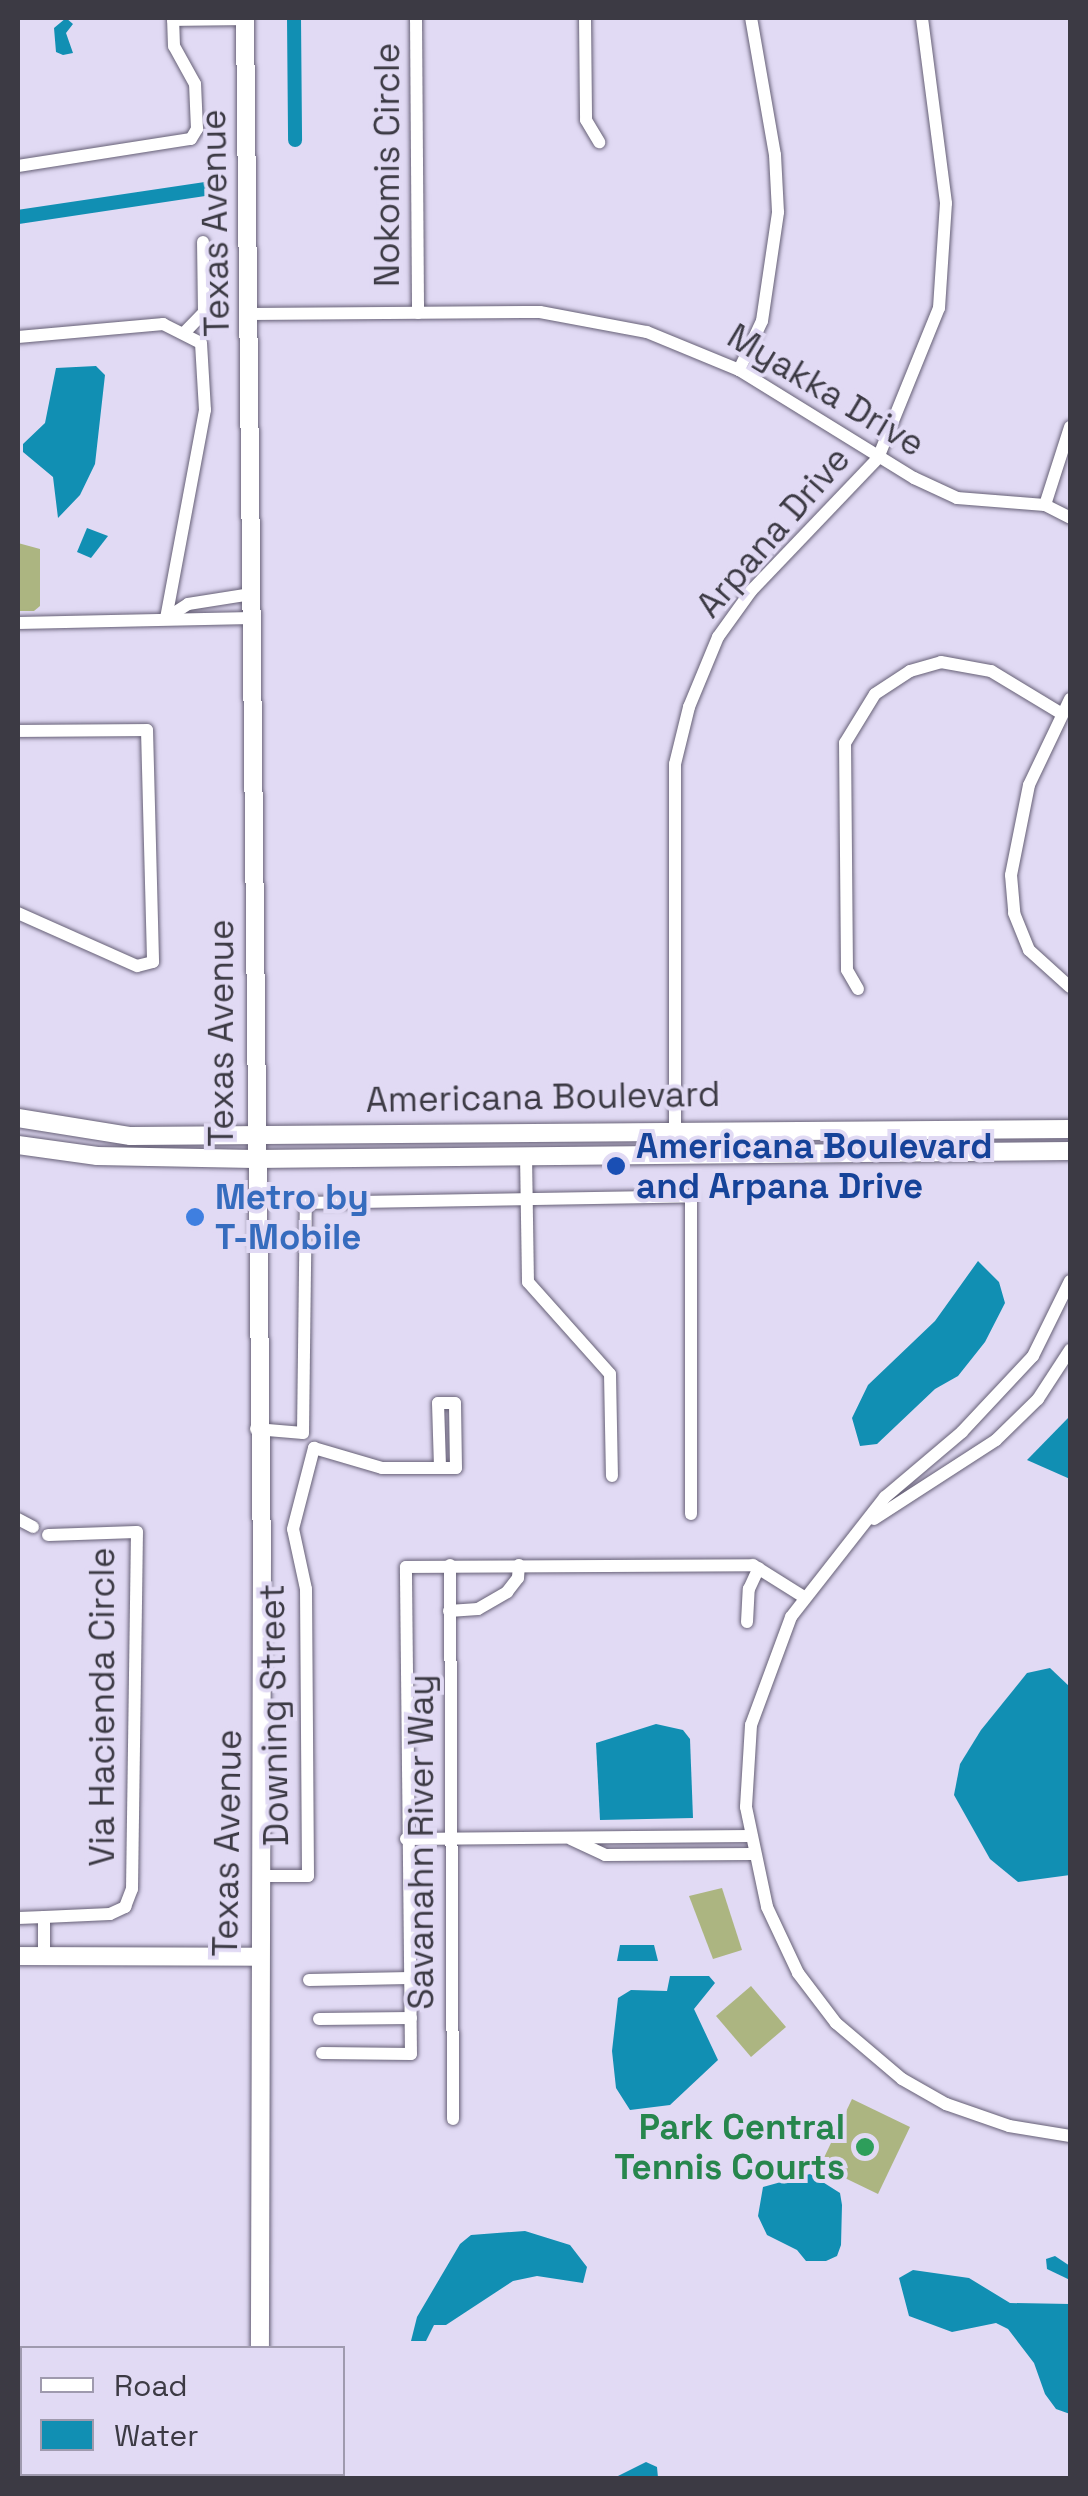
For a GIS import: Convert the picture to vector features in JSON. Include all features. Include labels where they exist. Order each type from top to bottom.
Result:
[{"type":"street","points":[[18,166],[192,139],[198,129],[195,84],[174,46],[173,19],[245,18]]},
{"type":"street","name":"Texas Avenue","points":[[245,18],[252,594],[260,2346]]},
{"type":"street","name":"Nokomis Circle","points":[[416,18],[418,312]]},
{"type":"street","points":[[585,18],[586,120],[599,142]]},
{"type":"street","points":[[739,370],[762,321],[778,212],[775,155],[751,18]]},
{"type":"street","name":"Arpana Drive","points":[[674,1154],[671,799],[688,708],[718,637],[751,591],[878,458],[910,389],[944,280],[946,203],[922,18]]},
{"type":"street","points":[[185,332],[204,312],[203,242]]},
{"type":"street","name":"Myakka Drive","points":[[249,314],[540,312],[603,322],[697,349],[739,370],[878,458],[957,498],[1045,505],[1070,518]]},
{"type":"street","points":[[18,337],[163,324],[200,343],[205,410],[166,618]]},
{"type":"street","points":[[1045,505],[1070,427]]},
{"type":"street","points":[[166,618],[188,604],[252,594]]},
{"type":"street","points":[[18,623],[252,618]]},
{"type":"street","points":[[858,989],[848,970],[846,742],[876,694],[910,672],[941,662],[991,670],[1060,712]]},
{"type":"street","points":[[1070,698],[1060,712],[1015,829],[1011,875],[1014,914],[1028,950],[1070,987]]},
{"type":"street","points":[[18,731],[147,730],[153,962],[137,966],[18,913]]},
{"type":"street","name":"Americana Boulevard","points":[[18,1118],[131,1136],[674,1128],[1070,1129]]},
{"type":"street","name":"Americana Boulevard","points":[[18,1145],[97,1156],[254,1158],[1070,1151]]},
{"type":"street","points":[[526,1155],[528,1282],[610,1374],[612,1476]]},
{"type":"street","points":[[256,1429],[302,1433],[306,1203],[692,1196],[692,1514]]},
{"type":"street","points":[[1070,1281],[1033,1356],[974,1420],[886,1497],[872,1520],[804,1597],[775,1647],[751,1725],[750,1836],[766,1907],[798,1973],[866,2052],[946,2104],[1008,2126],[1070,2136]]},
{"type":"street","points":[[872,1520],[996,1440],[1038,1399],[1070,1350]]},
{"type":"street","points":[[438,1404],[455,1404],[456,1468],[440,1468],[438,1404]]},
{"type":"street","name":"Downing Street","points":[[260,1876],[308,1876],[306,1590],[292,1528],[314,1448],[382,1468],[440,1468]]},
{"type":"street","points":[[18,1519],[32,1527]]},
{"type":"street","name":"Via Hacienda Circle","points":[[44,1917],[110,1914],[125,1907],[132,1889],[137,1532],[48,1535]]},
{"type":"street","name":"Savanahn River Way","points":[[450,1565],[453,2119]]},
{"type":"street","points":[[450,1611],[478,1609],[507,1592],[518,1565]]},
{"type":"street","points":[[322,2054],[412,2054],[406,1839],[406,1567],[759,1568],[804,1597]]},
{"type":"street","points":[[748,1622],[749,1589],[759,1568]]},
{"type":"street","points":[[406,1839],[750,1836]]},
{"type":"street","points":[[569,1838],[605,1855],[752,1854]]},
{"type":"street","points":[[18,1918],[44,1917],[44,1954]]},
{"type":"street","points":[[18,1956],[258,1956]]},
{"type":"street","points":[[309,1980],[410,1978]]},
{"type":"street","points":[[319,2019],[410,2018]]},
{"type":"green space","points":[[18,543],[40,549],[40,606],[34,611],[18,611]]},
{"type":"green space","points":[[722,1888],[742,1950],[713,1959],[689,1896]]},
{"type":"green space","points":[[751,1986],[786,2027],[751,2057],[716,2016]]},
{"type":"green space","name":"Park Central Tennis Courts","points":[[852,2099],[910,2127],[878,2194],[820,2166]]},
{"type":"water","points":[[66,18],[73,24],[66,33],[73,53],[63,55],[56,52],[54,28]]},
{"type":"water","points":[[96,366],[105,375],[95,464],[80,495],[58,518],[53,477],[23,452],[23,444],[45,423],[56,368]]},
{"type":"water","points":[[87,528],[108,536],[91,558],[77,552]]},
{"type":"water","points":[[978,1261],[999,1282],[1005,1303],[985,1342],[958,1376],[935,1389],[877,1444],[860,1446],[852,1418],[868,1385],[935,1321]]},
{"type":"water","points":[[1070,1416],[1070,1479],[1027,1460]]},
{"type":"water","points":[[1050,1668],[1070,1687],[1070,1875],[1018,1882],[990,1859],[954,1795],[960,1764],[981,1730],[1027,1673]]},
{"type":"water","points":[[656,1724],[683,1730],[690,1739],[693,1818],[600,1820],[596,1743]]},
{"type":"water","points":[[620,1945],[654,1945],[658,1961],[617,1961]]},
{"type":"water","points":[[670,1976],[709,1976],[715,1983],[694,2009],[718,2060],[670,2105],[630,2110],[616,2088],[612,2051],[618,1998],[631,1990],[667,1991]]},
{"type":"water","points":[[810,2174],[840,2193],[841,2245],[837,2256],[826,2261],[806,2261],[797,2250],[767,2235],[758,2216],[763,2187]]},
{"type":"water","points":[[525,2231],[570,2245],[587,2267],[583,2283],[537,2276],[513,2281],[446,2325],[434,2325],[426,2341],[411,2341],[417,2317],[460,2244],[471,2235]]},
{"type":"water","points":[[1055,2256],[1070,2266],[1070,2280],[1047,2269],[1046,2259]]},
{"type":"water","points":[[913,2270],[969,2278],[1010,2303],[1070,2304],[1070,2414],[1056,2409],[1045,2394],[1034,2363],[1008,2329],[996,2323],[952,2332],[909,2316],[899,2278]]},
{"type":"water","points":[[646,2462],[657,2467],[658,2478],[614,2478]]},
{"type":"waterway","points":[[294,18],[295,140]]},
{"type":"waterway","points":[[18,217],[211,188]]},
{"type":"place","name":"Americana Boulevard and Arpana Drive","points":[[616,1166]]},
{"type":"place","name":"Metro by T-Mobile","points":[[195,1217]]},
{"type":"place","name":"Park Central Tennis Courts","points":[[865,2147]]}]
